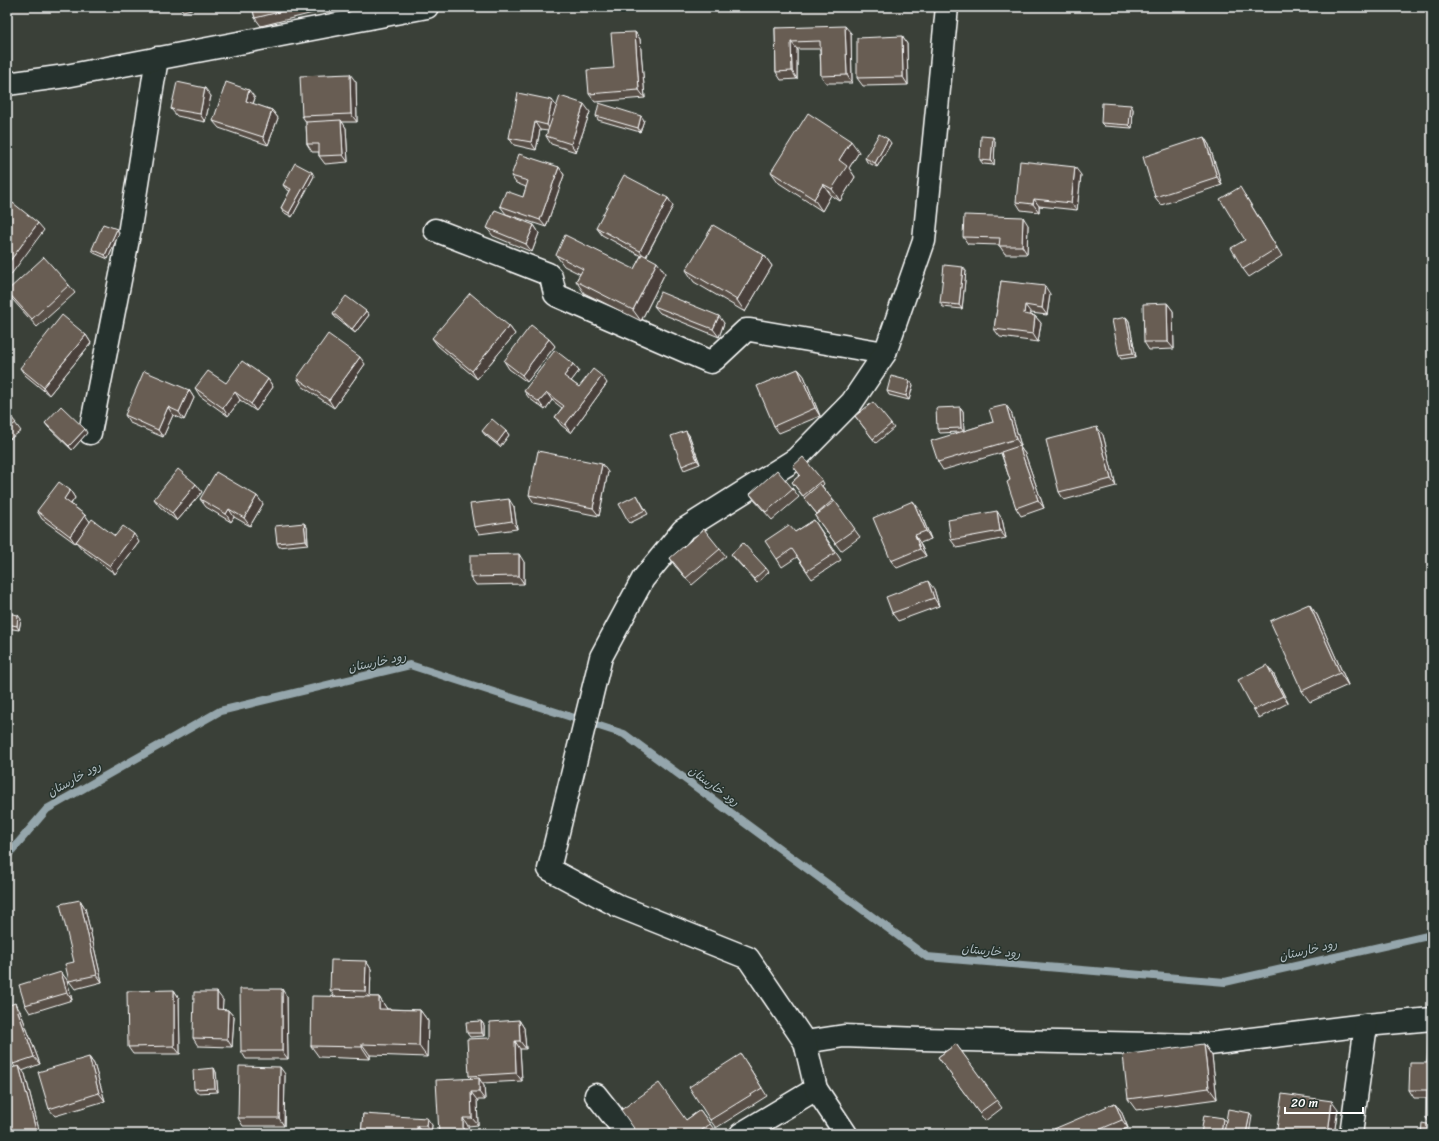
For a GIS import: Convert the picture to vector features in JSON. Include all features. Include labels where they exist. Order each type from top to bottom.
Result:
[{"type":"street","points":[[7,84],[66,76],[427,7]]},
{"type":"street","points":[[846,1134],[816,1089],[805,1042],[748,958],[618,906],[549,869],[600,657],[643,579],[683,530],[796,459],[852,402],[885,353],[924,241],[947,7]]},
{"type":"street","points":[[90,433],[129,234],[157,58]]},
{"type":"street","points":[[435,230],[548,274],[551,277],[555,294],[558,296],[708,361],[712,362],[715,360],[746,330],[885,353]]},
{"type":"street","points":[[805,1042],[844,1036],[920,1040],[1201,1045],[1366,1025],[1432,1019]]},
{"type":"street","points":[[1351,1134],[1366,1025]]},
{"type":"street","points":[[741,1134],[816,1089]]},
{"type":"street","points":[[596,1095],[627,1134]]},
{"type":"building","points":[[252,7],[299,7],[255,18]]},
{"type":"building","points":[[845,26],[847,75],[821,76],[820,41],[791,42],[792,71],[776,72],[775,28]]},
{"type":"building","points":[[635,32],[639,90],[589,94],[587,70],[614,68],[611,33]]},
{"type":"building","points":[[902,36],[903,77],[857,78],[857,38]]},
{"type":"building","points":[[350,74],[351,114],[302,116],[300,76]]},
{"type":"building","points":[[177,82],[205,88],[200,114],[171,109]]},
{"type":"building","points":[[226,82],[249,90],[246,101],[272,110],[263,137],[213,121]]},
{"type":"building","points":[[518,93],[552,100],[547,125],[535,122],[531,142],[509,138]]},
{"type":"building","points":[[560,96],[584,104],[571,144],[546,136]]},
{"type":"building","points":[[599,103],[641,116],[638,128],[596,116]]},
{"type":"building","points":[[1102,103],[1131,105],[1129,125],[1101,123]]},
{"type":"building","points":[[808,113],[851,141],[839,160],[847,166],[832,189],[823,184],[814,199],[771,172]]},
{"type":"building","points":[[341,120],[343,155],[319,156],[319,144],[307,144],[306,122]]},
{"type":"building","points":[[879,134],[888,139],[875,163],[865,158]]},
{"type":"building","points":[[981,136],[993,137],[991,161],[980,160]]},
{"type":"building","points":[[1204,137],[1217,177],[1155,197],[1143,157]]},
{"type":"building","points":[[519,154],[559,167],[540,220],[500,206],[506,191],[523,197],[528,181],[511,176]]},
{"type":"building","points":[[1020,161],[1075,167],[1071,203],[1034,199],[1033,204],[1016,202]]},
{"type":"building","points":[[295,163],[312,172],[289,213],[281,208],[291,189],[283,185]]},
{"type":"building","points":[[624,175],[668,198],[640,251],[596,227]]},
{"type":"building","points":[[1240,187],[1277,248],[1243,269],[1231,248],[1245,240],[1220,199]]},
{"type":"building","points":[[13,203],[38,223],[7,265],[7,211]]},
{"type":"building","points":[[495,210],[534,225],[526,244],[487,228]]},
{"type":"building","points":[[964,215],[1023,217],[1022,246],[999,246],[1000,238],[963,237]]},
{"type":"building","points":[[103,224],[117,229],[105,255],[92,249]]},
{"type":"building","points":[[713,225],[764,255],[737,300],[686,270]]},
{"type":"building","points":[[565,235],[634,269],[642,254],[657,262],[633,310],[576,281],[583,269],[556,255]]},
{"type":"building","points":[[44,257],[69,285],[32,319],[7,291]]},
{"type":"building","points":[[944,265],[963,267],[959,305],[940,303]]},
{"type":"building","points":[[1001,281],[1045,286],[1042,308],[1025,305],[1024,314],[1035,316],[1033,334],[994,329]]},
{"type":"building","points":[[660,292],[719,316],[713,329],[654,306]]},
{"type":"building","points":[[470,293],[509,326],[472,371],[432,338]]},
{"type":"building","points":[[346,296],[366,311],[352,329],[333,313]]},
{"type":"building","points":[[1167,303],[1168,342],[1144,342],[1143,304]]},
{"type":"building","points":[[62,315],[86,335],[43,387],[20,368]]},
{"type":"building","points":[[1126,317],[1133,353],[1119,355],[1112,320]]},
{"type":"building","points":[[531,325],[549,339],[522,375],[504,361]]},
{"type":"building","points":[[328,334],[360,357],[329,400],[297,378]]},
{"type":"building","points":[[555,350],[573,364],[564,376],[579,387],[593,369],[602,376],[565,425],[555,417],[564,406],[547,393],[539,402],[524,391]]},
{"type":"building","points":[[242,361],[268,379],[251,404],[235,392],[223,408],[195,388],[208,371],[226,383]]},
{"type":"building","points":[[798,369],[815,408],[774,426],[757,386]]},
{"type":"building","points":[[144,371],[189,390],[179,412],[168,407],[158,430],[125,415]]},
{"type":"building","points":[[891,376],[910,381],[906,396],[887,391]]},
{"type":"building","points":[[873,402],[891,424],[873,439],[855,416]]},
{"type":"building","points":[[1006,405],[1016,439],[938,462],[931,441],[993,422],[989,409]]},
{"type":"building","points":[[61,406],[85,429],[69,446],[45,423]]},
{"type":"building","points":[[960,407],[961,428],[937,429],[936,408]]},
{"type":"building","points":[[7,412],[16,423],[7,429]]},
{"type":"building","points":[[492,419],[506,431],[497,443],[482,431]]},
{"type":"building","points":[[1097,427],[1111,479],[1059,492],[1046,440]]},
{"type":"building","points":[[686,431],[697,460],[682,466],[671,436]]},
{"type":"building","points":[[1019,446],[1038,500],[1016,508],[1007,482],[1010,480],[1001,452]]},
{"type":"building","points":[[538,451],[602,464],[593,508],[529,495]]},
{"type":"building","points":[[803,457],[822,480],[803,496],[792,482],[800,475],[793,466]]},
{"type":"building","points":[[178,469],[196,484],[172,513],[154,499]]},
{"type":"building","points":[[777,470],[793,489],[766,512],[750,494]]},
{"type":"building","points":[[216,472],[257,496],[244,518],[229,509],[226,514],[200,499]]},
{"type":"building","points":[[59,482],[70,490],[64,499],[85,515],[70,536],[37,511]]},
{"type":"building","points":[[820,484],[833,500],[817,514],[804,498]]},
{"type":"building","points":[[637,495],[645,510],[627,519],[619,504]]},
{"type":"building","points":[[509,499],[512,521],[474,527],[470,504]]},
{"type":"building","points":[[835,501],[855,529],[835,543],[815,516]]},
{"type":"building","points":[[913,501],[926,531],[915,535],[920,549],[891,561],[873,518]]},
{"type":"building","points":[[997,511],[1000,531],[951,540],[948,520]]},
{"type":"building","points":[[92,519],[115,536],[123,526],[134,534],[110,566],[76,542]]},
{"type":"building","points":[[814,520],[835,553],[807,571],[792,549],[777,559],[765,541],[789,525],[795,532]]},
{"type":"building","points":[[304,523],[306,540],[277,543],[275,526]]},
{"type":"building","points":[[704,529],[720,549],[686,578],[670,558]]},
{"type":"building","points":[[743,543],[766,568],[754,579],[731,554]]},
{"type":"building","points":[[519,554],[519,576],[470,577],[470,555]]},
{"type":"building","points":[[928,581],[934,598],[892,613],[886,597]]},
{"type":"building","points":[[1309,604],[1340,673],[1302,691],[1270,621]]},
{"type":"building","points":[[7,613],[18,615],[17,626],[7,624]]},
{"type":"building","points":[[1267,665],[1283,696],[1254,710],[1238,680]]},
{"type":"building","points":[[80,900],[97,975],[69,981],[65,964],[74,962],[60,904]]},
{"type":"building","points":[[331,960],[366,961],[365,991],[330,990]]},
{"type":"building","points":[[61,972],[67,993],[25,1005],[19,985]]},
{"type":"building","points":[[240,989],[282,989],[282,1051],[241,1051]]},
{"type":"building","points":[[174,990],[174,1046],[128,1047],[127,991]]},
{"type":"building","points":[[194,992],[217,992],[217,1009],[228,1010],[227,1039],[193,1038]]},
{"type":"building","points":[[312,996],[379,997],[379,1009],[420,1010],[419,1046],[362,1044],[362,1047],[311,1046]]},
{"type":"building","points":[[15,1003],[34,1057],[13,1064],[7,1048],[7,1006]]},
{"type":"building","points":[[519,1020],[520,1041],[515,1041],[516,1073],[469,1076],[467,1039],[490,1038],[490,1022]]},
{"type":"building","points":[[481,1021],[482,1033],[467,1033],[466,1022]]},
{"type":"building","points":[[1429,1024],[1432,1024],[1432,1118],[1426,1118],[1427,1090],[1409,1090],[1410,1063],[1427,1063]]},
{"type":"building","points":[[956,1044],[997,1100],[979,1113],[938,1057]]},
{"type":"building","points":[[1204,1044],[1209,1088],[1128,1099],[1123,1055]]},
{"type":"building","points":[[741,1054],[762,1088],[710,1120],[689,1087]]},
{"type":"building","points":[[89,1057],[99,1093],[49,1109],[38,1072]]},
{"type":"building","points":[[19,1066],[37,1134],[7,1134],[7,1069]]},
{"type":"building","points":[[239,1066],[280,1067],[279,1118],[238,1118]]},
{"type":"building","points":[[214,1068],[215,1088],[194,1089],[193,1070]]},
{"type":"building","points":[[479,1078],[479,1092],[471,1092],[472,1118],[463,1118],[463,1133],[439,1134],[436,1080]]},
{"type":"building","points":[[659,1083],[686,1120],[700,1110],[710,1124],[697,1134],[667,1134],[665,1132],[663,1134],[638,1134],[621,1110]]},
{"type":"building","points":[[1282,1094],[1332,1101],[1328,1134],[1311,1134],[1277,1129]]},
{"type":"building","points":[[1115,1103],[1122,1120],[1089,1134],[1056,1134],[1054,1129]]},
{"type":"building","points":[[1228,1109],[1250,1113],[1246,1134],[1224,1133]]},
{"type":"building","points":[[363,1114],[427,1118],[426,1126],[417,1126],[417,1133],[361,1134]]},
{"type":"building","points":[[1204,1115],[1223,1118],[1221,1134],[1201,1134]]},
{"type":"building","points":[[1422,1123],[1432,1125],[1432,1134],[1421,1134]]},
{"type":"waterway","name":"رود خارستان","points":[[7,856],[47,809],[220,711],[410,665],[624,734],[927,957],[1225,982],[1432,935]]}]
